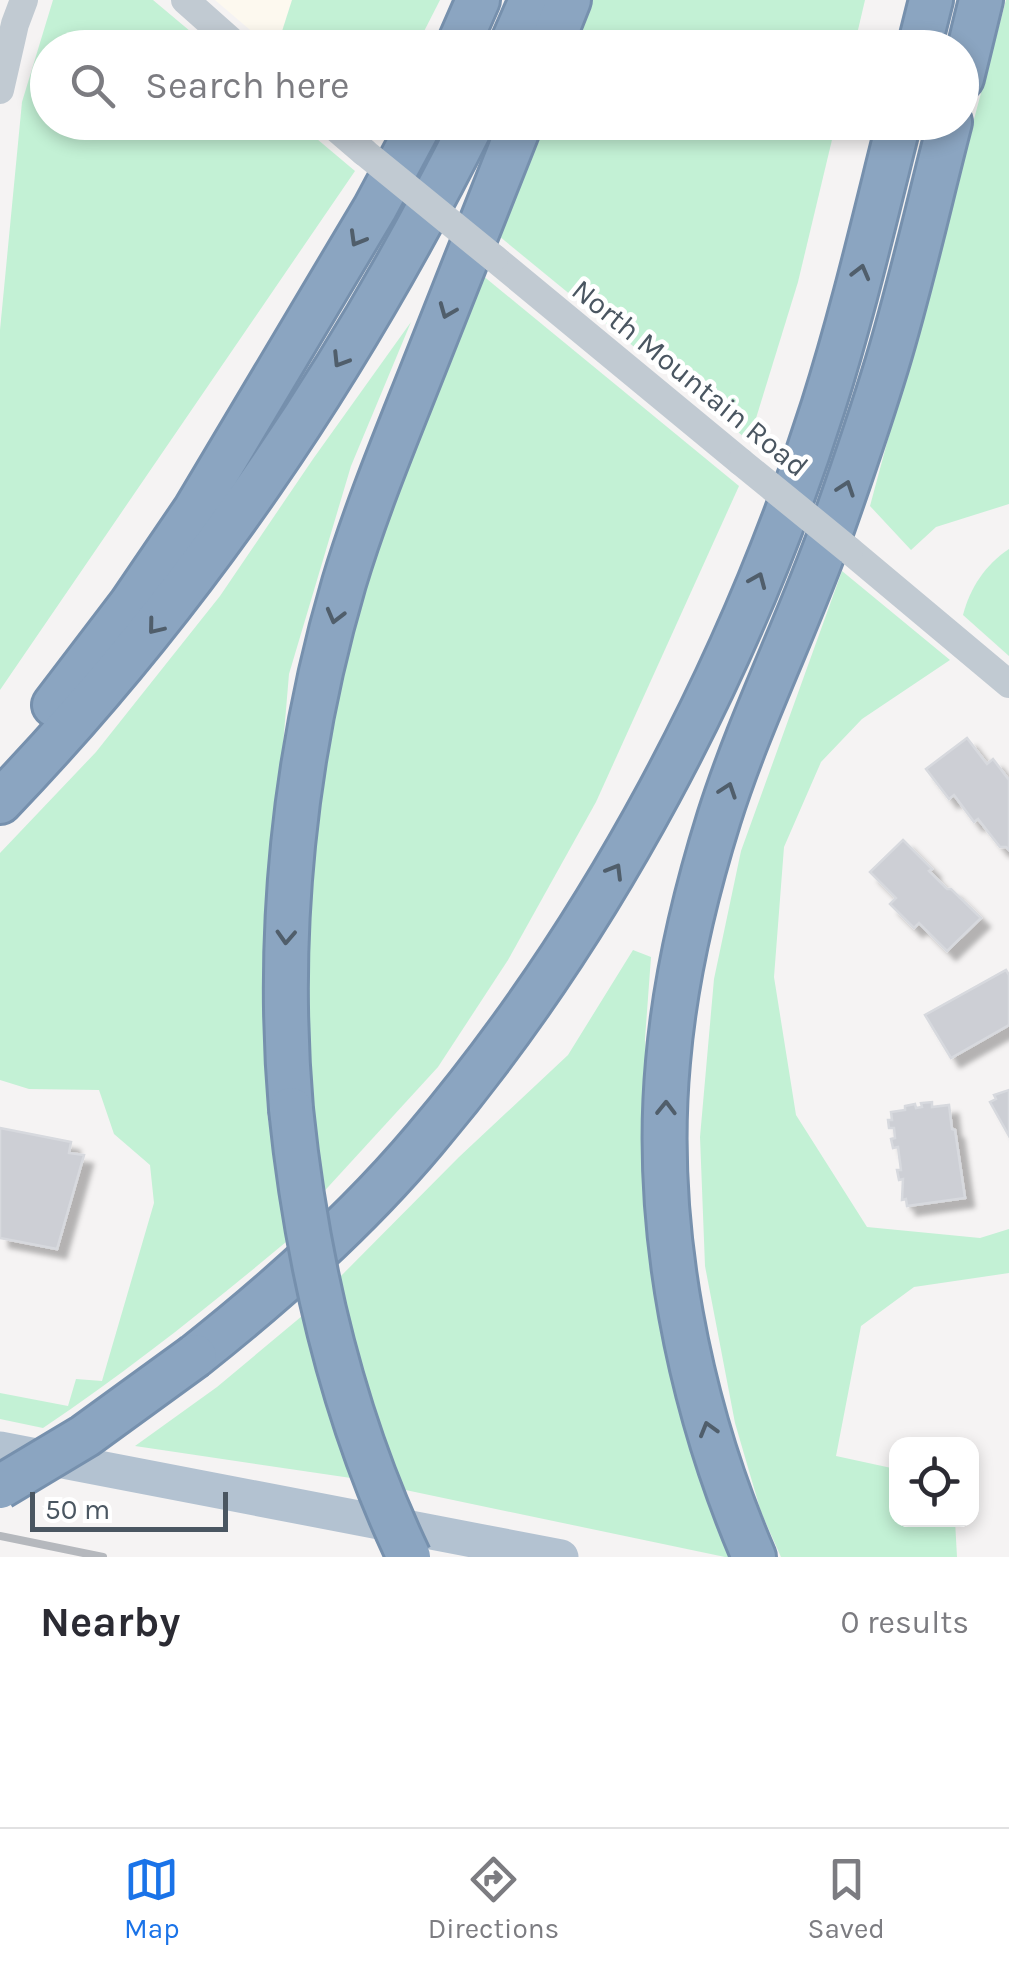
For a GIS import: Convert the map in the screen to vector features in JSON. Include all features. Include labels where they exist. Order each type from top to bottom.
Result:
[{"type":"highway","points":[[465,30],[478,0]]},
{"type":"highway","points":[[518,30],[531,0]]},
{"type":"highway","points":[[557,30],[568,0]]},
{"type":"highway","points":[[906,30],[908,0]]},
{"type":"highway","points":[[924,30],[931,0]]},
{"type":"highway","points":[[974,30],[982,0]]},
{"type":"highway","points":[[0,801],[52,709],[131,604],[229,456],[411,140]]},
{"type":"highway","points":[[0,801],[140,646],[248,503],[352,342],[464,140]]},
{"type":"highway","points":[[410,1557],[372,1469],[333,1350],[304,1216],[291,1110],[285,992],[288,913],[304,766],[326,651],[345,582],[384,470],[514,140]]},
{"type":"highway","points":[[0,1487],[85,1436],[195,1356],[338,1231],[425,1140],[464,1091],[598,899],[667,777],[730,646],[798,480],[835,367],[894,140]]},
{"type":"highway","points":[[747,1539],[700,1400],[674,1264],[666,1121],[674,1006],[695,902],[720,816],[861,446],[902,311],[945,140]]},
{"type":"main road","points":[[0,1449],[561,1557]]},
{"type":"street","points":[[0,90],[14,24],[24,0]]},
{"type":"street","points":[[185,0],[219,30]]},
{"type":"street","name":"North Mountain Road","points":[[350,140],[1009,684]]},
{"type":"shaded area","points":[[215,0],[292,0],[282,30],[250,30]]},
{"type":"green space","points":[[53,0],[153,0],[189,30],[44,30]]},
{"type":"green space","points":[[292,0],[440,0],[425,30],[282,30]]},
{"type":"green space","points":[[588,0],[865,0],[858,30],[576,30]]},
{"type":"green space","points":[[1009,0],[1009,504],[936,527],[911,550],[870,506],[968,140],[979,140],[979,100]]},
{"type":"green space","points":[[30,76],[30,140],[318,140],[355,171],[0,690],[0,330],[22,102]]},
{"type":"green space","points":[[531,140],[832,140],[798,282],[749,441],[494,232]]},
{"type":"green space","points":[[476,270],[739,486],[596,802],[508,960],[438,1067],[318,1198],[303,940],[312,813],[368,550]]},
{"type":"green space","points":[[411,322],[351,466],[289,674],[264,971],[267,1111],[286,1242],[167,1338],[43,1428],[0,1419],[0,1393],[68,1406],[76,1379],[102,1381],[154,1203],[150,1165],[114,1134],[99,1090],[29,1089],[0,1080],[0,853],[96,752],[220,596]]},
{"type":"green space","points":[[1009,549],[1009,656],[963,615],[980,578]]},
{"type":"green space","points":[[842,571],[950,660],[862,719],[821,762],[784,847],[774,977],[796,1115],[867,1227],[980,1238],[1009,1229],[1009,1273],[914,1287],[861,1326],[836,1456],[889,1467],[889,1527],[955,1527],[957,1557],[781,1557],[761,1512],[735,1423],[705,1266],[700,1137],[714,979],[741,851]]},
{"type":"green space","points":[[633,950],[651,957],[645,1039],[652,1164],[738,1557],[396,1488],[334,1283],[459,1157],[568,1055]]},
{"type":"green space","points":[[302,1316],[351,1478],[135,1446],[217,1387]]},
{"type":"building","points":[[967,738],[987,764],[993,759],[1009,780],[1009,850],[1000,847],[978,819],[974,822],[954,795],[949,799],[926,769]]},
{"type":"building","points":[[903,840],[947,889],[981,918],[947,951],[919,923],[914,928],[890,904],[896,898],[870,872]]},
{"type":"building","points":[[1006,970],[1009,1025],[951,1058],[925,1015]]},
{"type":"building","points":[[1009,1090],[1009,1136],[990,1102],[996,1099],[994,1095]]},
{"type":"building","points":[[932,1102],[932,1107],[949,1105],[965,1198],[907,1206],[906,1199],[902,1200],[903,1179],[899,1180],[897,1170],[901,1170],[898,1147],[893,1148],[891,1139],[895,1138],[894,1128],[889,1128],[888,1120],[892,1120],[891,1112],[905,1110],[905,1106],[915,1104],[916,1108]]},
{"type":"building","points":[[0,1128],[71,1142],[69,1153],[84,1155],[57,1249],[0,1238]]},
{"type":"railway","points":[[0,1536],[103,1557]]}]
